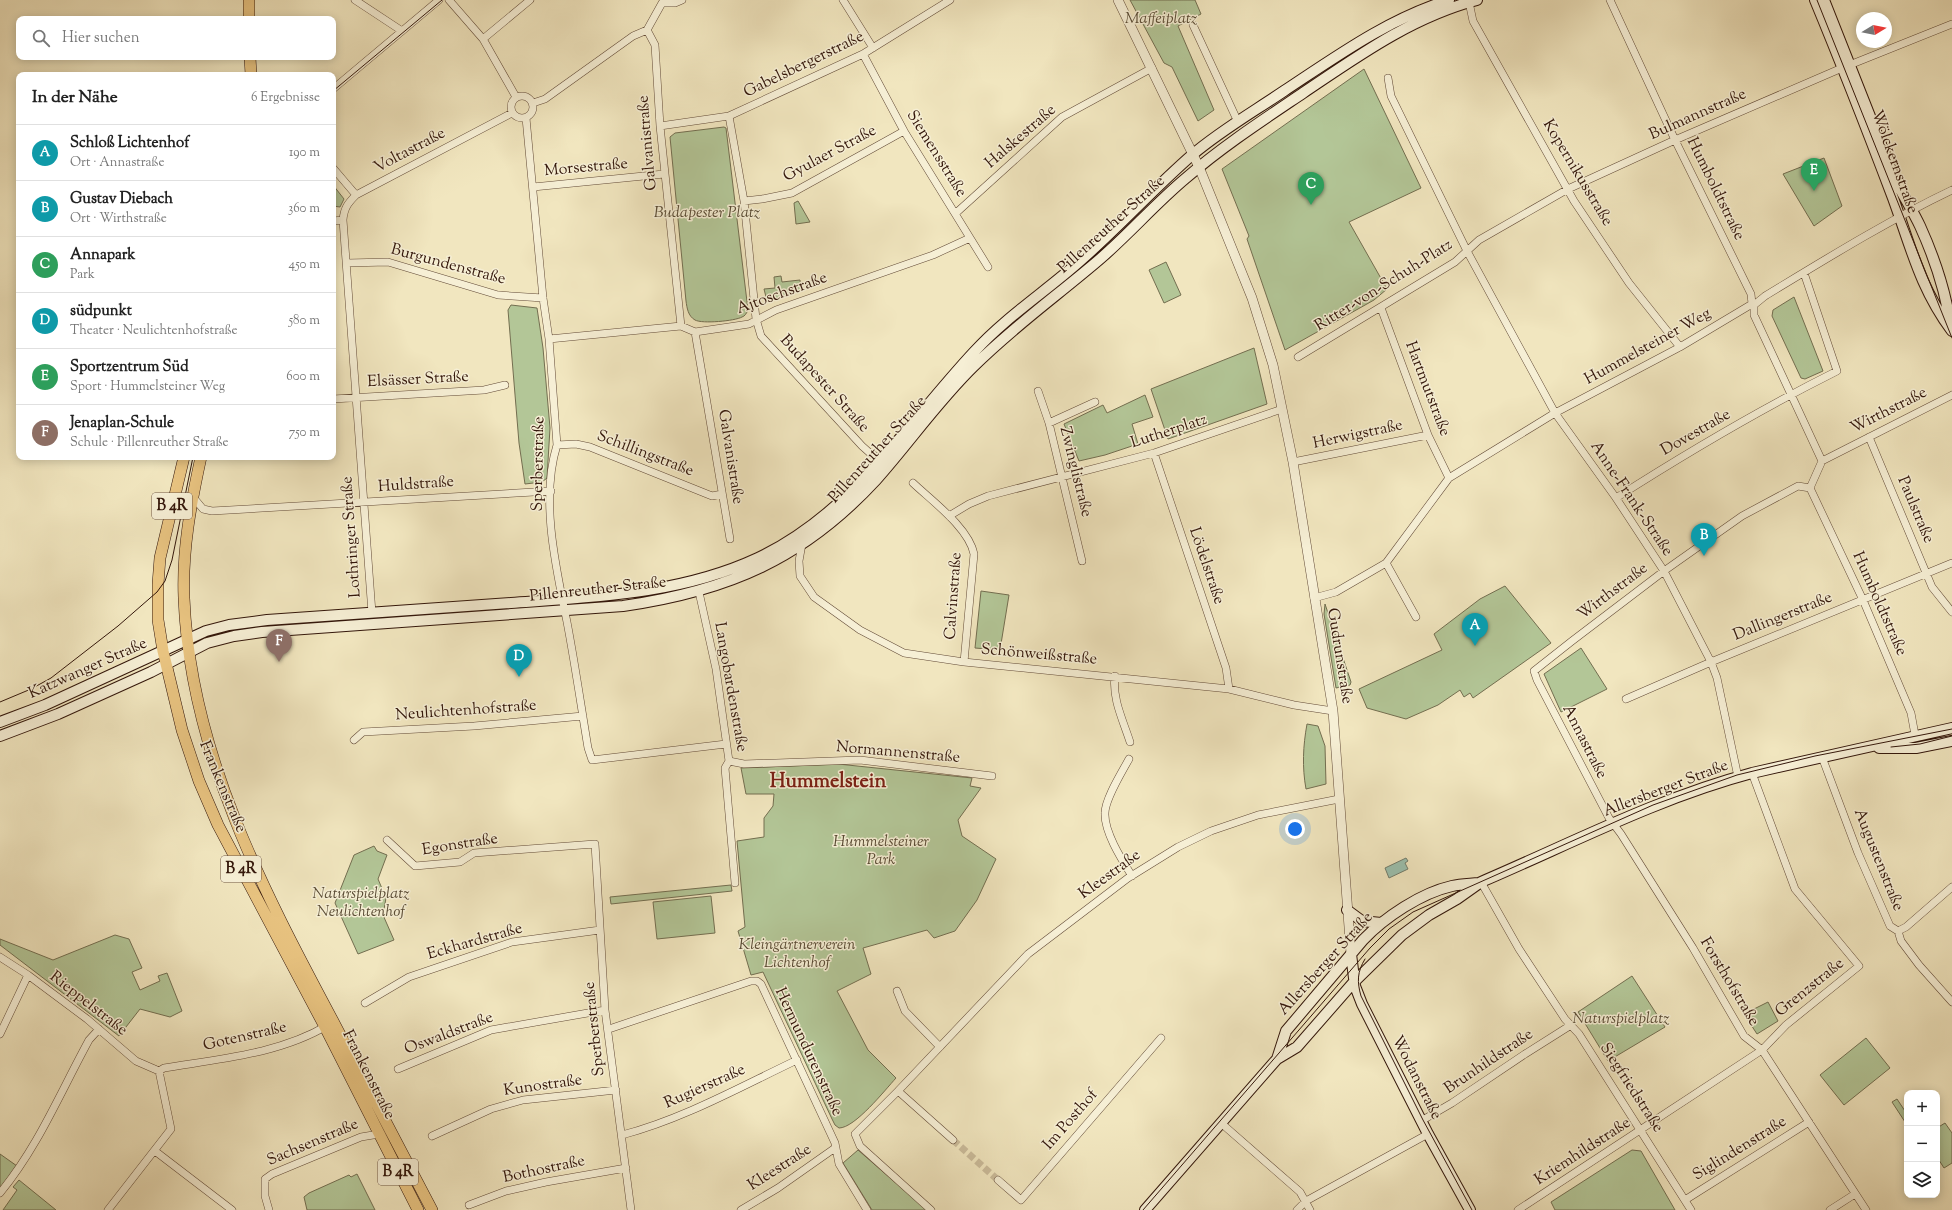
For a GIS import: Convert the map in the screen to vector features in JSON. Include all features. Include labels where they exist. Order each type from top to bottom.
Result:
[{"type":"main road","points":[[249,0],[250,16]]},
{"type":"main road","name":"Pillenreuther Straße","points":[[187,639],[213,629],[243,623],[623,594],[680,584],[716,575],[753,560],[785,543],[824,517],[858,486],[950,378],[993,332],[1017,310],[1081,260],[1193,154],[1238,122],[1379,30],[1413,13],[1448,0]]},
{"type":"main road","name":"Wölckernstraße","points":[[1815,0],[1894,177],[1923,233],[1943,285],[1952,331]]},
{"type":"main road","name":"Wölckernstraße","points":[[1824,0],[1845,66],[1906,239],[1927,292],[1952,331]]},
{"type":"main road","name":"Pillenreuther Straße","points":[[166,664],[214,641],[249,634],[564,611],[641,603],[699,592],[724,584],[755,570],[802,544],[841,514],[867,489],[948,394],[992,349],[1102,257],[1175,187],[1199,167],[1267,118],[1389,37],[1422,20],[1473,1]]},
{"type":"main road","points":[[250,60],[250,72]]},
{"type":"main road","name":"Frankenstraße","points":[[183,460],[162,548],[159,570],[158,613],[163,651],[182,730],[206,798],[235,857],[330,1024],[432,1210]]},
{"type":"main road","name":"Frankenstraße","points":[[200,460],[187,535],[184,574],[187,639],[204,729],[224,791],[269,897],[330,1024],[380,1134],[418,1210]]},
{"type":"main road","name":"Katzwanger Straße","points":[[0,722],[45,705],[187,639]]},
{"type":"main road","name":"Katzwanger Straße","points":[[0,736],[53,716],[166,664]]},
{"type":"main road","name":"Allersberger Straße","points":[[1145,1210],[1277,1059],[1297,1047],[1354,982],[1393,944],[1417,924],[1481,882],[1653,807],[1738,777],[1822,757],[1869,748],[1916,735],[1952,728]]},
{"type":"main road","name":"Allersberger Straße","points":[[1869,748],[1916,748],[1952,741]]},
{"type":"main road","name":"Allersberger Straße","points":[[1277,1059],[1286,1031],[1369,933],[1406,906],[1428,895],[1451,886],[1481,882]]},
{"type":"main road","points":[[1347,910],[1362,921],[1381,923]]},
{"type":"main road","name":"Wodanstraße","points":[[1351,954],[1354,982],[1362,1004],[1421,1121],[1470,1210]]},
{"type":"street","points":[[355,0],[402,31]]},
{"type":"street","points":[[336,86],[439,0]]},
{"type":"street","points":[[449,0],[483,39],[516,97]]},
{"type":"street","points":[[483,39],[530,0]]},
{"type":"street","points":[[533,103],[545,99],[633,36],[647,30],[661,1],[675,3],[682,0]]},
{"type":"street","points":[[843,0],[873,48]]},
{"type":"street","name":"Gabelsbergerstraße","points":[[660,126],[729,116],[863,54],[950,0]]},
{"type":"street","points":[[1118,0],[1199,167]]},
{"type":"street","name":"Humboldtstraße","points":[[1610,0],[1675,140],[1752,294],[1754,315],[1790,395]]},
{"type":"street","name":"Kopernikusstraße","points":[[1473,1],[1473,21],[1568,189],[1629,283],[1680,347]]},
{"type":"street","name":"Bulmannstraße","points":[[1467,251],[1478,240],[1568,189],[1675,140],[1845,66],[1952,24]]},
{"type":"street","points":[[1193,25],[1238,122]]},
{"type":"street","name":"Galvanistraße","points":[[647,30],[655,45],[664,174],[681,326]]},
{"type":"street","name":"Siemensstraße","points":[[863,54],[904,130],[988,267]]},
{"type":"street","name":"Halskestraße","points":[[956,213],[1062,117],[1152,68]]},
{"type":"street","name":"Ritter-von-Schuh-Platz","points":[[1298,357],[1455,262],[1467,251],[1391,96],[1388,78]]},
{"type":"street","points":[[524,96],[529,98],[533,103],[533,109],[530,115],[526,118],[516,117],[512,113],[512,102],[516,97],[524,96]]},
{"type":"street","name":"Voltastraße","points":[[343,220],[344,210],[347,204],[356,195],[512,113]]},
{"type":"street","points":[[729,116],[744,201],[756,319]]},
{"type":"street","name":"Sperberstraße","points":[[526,118],[543,298],[549,339],[557,444],[552,459],[550,508],[559,586],[588,748],[592,760],[726,744]]},
{"type":"street","name":"Gyulaer Straße","points":[[744,201],[792,193],[904,130]]},
{"type":"street","name":"Gudrunstraße","points":[[1199,167],[1252,298],[1273,365],[1293,462],[1333,711],[1351,954]]},
{"type":"street","points":[[336,172],[356,195]]},
{"type":"street","name":"Morsestraße","points":[[533,187],[664,174]]},
{"type":"street","name":"Hummelsteiner Weg","points":[[1314,598],[1336,592],[1386,563],[1449,478],[1555,414],[1680,347],[1899,217],[1952,190]]},
{"type":"street","points":[[336,221],[343,220]]},
{"type":"street","name":"Lothringer Straße","points":[[343,220],[372,613]]},
{"type":"street","name":"Ajtoschstraße","points":[[695,332],[749,324],[756,319],[776,310],[933,255],[970,238]]},
{"type":"street","name":"Anne-Frank-Straße","points":[[1467,251],[1555,414],[1616,498],[1664,571],[1711,662],[1717,678],[1738,777]]},
{"type":"street","name":"Burgundenstraße","points":[[347,263],[388,262],[498,295],[543,298]]},
{"type":"street","name":"Dovestraße","points":[[1616,498],[1675,460],[1790,395],[1837,371],[1804,273]]},
{"type":"street","name":"Hartmutstraße","points":[[1381,308],[1428,435],[1449,478]]},
{"type":"street","name":"Budapester Straße","points":[[756,319],[761,336],[862,446],[871,454],[882,459]]},
{"type":"street","points":[[549,339],[681,326],[695,332]]},
{"type":"street","name":"Galvanistraße","points":[[695,332],[730,539]]},
{"type":"street","name":"Elsässer Straße","points":[[336,399],[469,391],[505,385]]},
{"type":"street","name":"Zwinglistraße","points":[[1038,390],[1049,422],[1082,561]]},
{"type":"street","points":[[1790,395],[1822,461],[1810,488]]},
{"type":"street","name":"Wirthstraße","points":[[1822,461],[1952,395]]},
{"type":"street","points":[[1049,422],[1095,402]]},
{"type":"street","name":"Lutherplatz","points":[[1062,476],[1154,453],[1282,409]]},
{"type":"street","name":"Herwigstraße","points":[[1293,462],[1428,435]]},
{"type":"street","name":"Paulstraße","points":[[1869,437],[1932,587],[1952,612]]},
{"type":"street","name":"Schillingstraße","points":[[557,444],[590,446],[712,496],[722,494]]},
{"type":"street","name":"Lödelstraße","points":[[1154,453],[1226,668],[1229,689]]},
{"type":"street","points":[[949,516],[969,504],[988,496],[1062,476]]},
{"type":"street","name":"Calvinstraße","points":[[913,483],[949,516],[971,542],[974,554],[964,662]]},
{"type":"street","name":"Wirthstraße","points":[[1534,671],[1664,571],[1742,516],[1798,486],[1810,488]]},
{"type":"street","name":"Humboldtstraße","points":[[1810,488],[1864,600],[1911,713],[1916,735]]},
{"type":"street","name":"Huldstraße","points":[[193,497],[203,509],[212,511],[550,491]]},
{"type":"street","name":"Schönweißstraße","points":[[802,544],[799,561],[800,576],[814,597],[860,630],[904,653],[964,662],[1115,676],[1229,689],[1294,705],[1333,711]]},
{"type":"street","points":[[1386,563],[1416,617]]},
{"type":"street","name":"Dallingerstraße","points":[[1626,700],[1711,662],[1952,563]]},
{"type":"street","name":"Langobardenstraße","points":[[699,592],[716,669],[729,761],[725,768],[735,883]]},
{"type":"street","name":"Annastraße","points":[[1534,671],[1553,712],[1605,813],[1613,824]]},
{"type":"street","points":[[1115,676],[1115,694],[1130,742]]},
{"type":"street","name":"Neulichtenhofstraße","points":[[354,740],[363,732],[474,726],[583,716]]},
{"type":"street","name":"Augustenstraße","points":[[1822,757],[1862,860],[1890,926],[1898,931],[1901,942],[1952,1002]]},
{"type":"street","points":[[1129,759],[1113,789],[1104,812],[1106,824],[1120,856],[1132,876]]},
{"type":"street","name":"Normannenstraße","points":[[729,761],[744,764],[860,760],[992,776]]},
{"type":"street","name":"Grenzstraße","points":[[1752,773],[1795,889],[1859,966],[1786,1025],[1762,1050]]},
{"type":"street","name":"Kleestraße","points":[[931,1210],[860,1146],[855,1134],[898,1091],[1028,954],[1132,876],[1178,847],[1211,831],[1258,815],[1339,799]]},
{"type":"street","name":"Forsthofstraße","points":[[1613,824],[1693,948],[1744,1036],[1762,1050],[1866,1210]]},
{"type":"street","name":"Egonstraße","points":[[387,840],[415,866],[460,862],[474,853],[595,844]]},
{"type":"street","name":"Sperberstraße","points":[[595,844],[605,1010],[609,1029],[631,1210]]},
{"type":"street","name":"Siegfriedstraße","points":[[1481,882],[1519,949],[1571,1025],[1580,1034],[1691,1210]]},
{"type":"street","points":[[1898,931],[1906,927],[1952,887]]},
{"type":"street","name":"Eckhardstraße","points":[[366,1003],[409,977],[512,942],[600,930]]},
{"type":"street","name":"Rieppelstraße","points":[[0,957],[28,975],[99,1029],[136,1061],[159,1071]]},
{"type":"street","points":[[0,1034],[28,975]]},
{"type":"street","name":"Hermundurenstraße","points":[[609,1029],[751,981],[757,981],[761,984],[835,1143],[838,1164],[867,1210]]},
{"type":"street","points":[[897,991],[905,1012],[940,1047]]},
{"type":"street","name":"Oswaldstraße","points":[[398,1069],[492,1030],[605,1010]]},
{"type":"street","name":"Gotenstraße","points":[[159,1071],[164,1068],[267,1049],[302,1038],[330,1024]]},
{"type":"street","name":"Brunhildstraße","points":[[1421,1121],[1452,1103],[1571,1025]]},
{"type":"street","points":[[0,1194],[17,1172],[38,1140],[82,1052],[89,1040],[99,1029]]},
{"type":"street","name":"Im Posthof","points":[[998,1180],[1021,1200],[1161,1038]]},
{"type":"street","name":"Kriemhildstraße","points":[[1518,1210],[1762,1050]]},
{"type":"street","name":"Rugierstraße","points":[[622,1135],[646,1128],[707,1103],[797,1060]]},
{"type":"street","points":[[108,1210],[155,1151],[170,1129],[159,1071]]},
{"type":"street","name":"Kunostraße","points":[[432,1136],[491,1109],[523,1100],[616,1090]]},
{"type":"street","points":[[898,1091],[953,1140]]},
{"type":"street","name":"Siglindenstraße","points":[[1685,1200],[1809,1122]]},
{"type":"street","points":[[1221,1123],[1300,1192],[1310,1210]]},
{"type":"street","name":"Sachsenstraße","points":[[269,1210],[264,1184],[265,1179],[272,1174],[362,1137],[380,1134]]},
{"type":"street","points":[[1298,1210],[1306,1202],[1428,1134]]},
{"type":"street","name":"Kleestraße","points":[[741,1210],[778,1188],[835,1148]]},
{"type":"street","points":[[155,1151],[232,1210]]},
{"type":"street","name":"Bothostraße","points":[[469,1205],[506,1191],[546,1182],[626,1168]]},
{"type":"street","points":[[1830,1210],[1855,1194]]},
{"type":"green space","name":"Maffeiplatz","points":[[1130,0],[1195,0],[1201,14],[1178,26],[1214,110],[1198,121],[1172,67],[1164,63]]},
{"type":"green space","points":[[1364,69],[1421,188],[1349,222],[1387,289],[1374,300],[1285,350],[1247,239],[1249,236],[1222,169]]},
{"type":"green space","name":"Budapester Platz","points":[[726,128],[748,310],[744,316],[733,320],[718,322],[699,321],[695,320],[691,316],[688,312],[686,304],[670,137],[675,133]]},
{"type":"green space","points":[[1824,158],[1842,206],[1814,226],[1783,174]]},
{"type":"green space","points":[[336,189],[344,199],[340,207],[336,206]]},
{"type":"green space","points":[[798,201],[810,222],[796,224],[794,203]]},
{"type":"green space","points":[[1166,262],[1181,295],[1164,303],[1149,270]]},
{"type":"green space","points":[[781,276],[782,282],[800,280],[801,290],[767,301],[764,289],[775,288],[774,277]]},
{"type":"green space","points":[[1794,297],[1823,371],[1805,379],[1801,378],[1772,316],[1773,310]]},
{"type":"green space","points":[[511,305],[537,308],[543,348],[550,428],[547,478],[542,482],[525,484],[519,443],[508,310]]},
{"type":"green space","points":[[1254,348],[1267,404],[1168,439],[1151,389]]},
{"type":"green space","points":[[1145,395],[1153,417],[1132,424],[1138,444],[1105,455],[1079,461],[1064,424],[1103,405],[1107,413]]},
{"type":"green space","points":[[1505,586],[1551,643],[1473,698],[1470,693],[1464,697],[1460,690],[1438,705],[1406,719],[1367,708],[1359,689],[1442,650],[1434,634],[1480,599]]},
{"type":"green space","points":[[981,591],[1009,595],[1000,650],[975,648]]},
{"type":"green space","points":[[1325,604],[1351,682],[1350,685],[1336,688],[1324,614]]},
{"type":"green space","points":[[1581,648],[1607,689],[1561,712],[1544,674]]},
{"type":"green space","points":[[1307,724],[1318,726],[1325,746],[1326,784],[1306,789],[1304,756]]},
{"type":"green space","name":"Hummelsteiner Park","points":[[838,764],[972,778],[970,786],[981,788],[958,820],[962,836],[996,859],[977,900],[955,931],[934,938],[927,930],[863,948],[871,974],[837,991],[868,1050],[896,1078],[861,1115],[853,1122],[839,1128],[835,1125],[832,1119],[763,972],[751,975],[738,931],[745,927],[737,841],[764,837],[764,818],[773,806],[774,794],[746,794],[741,768]]},
{"type":"green space","name":"Naturspielplatz Neulichtenhof","points":[[374,846],[377,851],[387,855],[378,879],[386,898],[383,915],[394,940],[358,954],[335,903],[354,855]]},
{"type":"green space","points":[[731,885],[732,891],[611,904],[610,897]]},
{"type":"green space","points":[[711,896],[715,933],[657,939],[653,902]]},
{"type":"green space","points":[[115,935],[129,939],[142,968],[132,972],[140,990],[160,981],[158,976],[167,973],[182,1011],[170,1017],[140,1009],[119,1036],[0,945],[0,939],[53,960]]},
{"type":"green space","name":"Naturspielplatz","points":[[1632,976],[1665,1027],[1608,1061],[1578,1012]]},
{"type":"green space","points":[[1768,1002],[1778,1021],[1757,1034],[1744,1014]]},
{"type":"green space","points":[[1866,1038],[1890,1068],[1844,1105],[1820,1075]]},
{"type":"green space","points":[[1897,1099],[1904,1110],[1904,1120],[1892,1102]]},
{"type":"green space","points":[[1945,1123],[1952,1133],[1952,1163],[1944,1168],[1940,1162],[1940,1126]]},
{"type":"green space","points":[[858,1150],[927,1210],[872,1210],[843,1163]]},
{"type":"green space","points":[[1632,1150],[1641,1151],[1675,1210],[1555,1210],[1551,1202]]},
{"type":"green space","points":[[0,1154],[17,1166],[0,1188]]},
{"type":"green space","points":[[357,1174],[375,1210],[307,1210],[304,1197],[309,1193],[349,1175],[351,1177]]},
{"type":"green space","points":[[19,1180],[56,1210],[3,1210],[17,1190],[13,1187]]},
{"type":"shaded area","points":[[1406,858],[1408,861],[1405,863],[1408,869],[1389,878],[1385,868]]},
{"type":"tunnel","points":[[953,1140],[998,1180]]},
{"type":"tram line","points":[[336,88],[442,0]]},
{"type":"tram line","points":[[1817,0],[1952,338]]},
{"type":"tram line","points":[[0,702],[31,689],[51,678],[118,626],[157,592],[165,581],[172,560],[192,460]]},
{"type":"tram line","points":[[1143,1210],[1370,948],[1389,929],[1413,912],[1653,805],[1737,775],[1815,756],[1952,729]]},
{"type":"tram line","points":[[1891,747],[1920,744],[1952,736]]},
{"type":"tram line","points":[[1365,959],[1360,968],[1358,977],[1361,996],[1423,1120],[1472,1210]]},
{"type":"place","name":"Sportzentrum Süd","points":[[1814,191]]},
{"type":"place","name":"Annapark","points":[[1311,205]]},
{"type":"place","name":"Gustav Diebach","points":[[1704,556]]},
{"type":"place","name":"Schloß Lichtenhof","points":[[1475,646]]},
{"type":"place","name":"Jenaplan-Schule","points":[[279,662]]},
{"type":"place","name":"südpunkt","points":[[519,677]]},
{"type":"district","name":"Hummelstein","points":[[828,782]]},
{"type":"park label","name":"Kleingärtnerverein Lichtenhof","points":[[797,954]]}]
